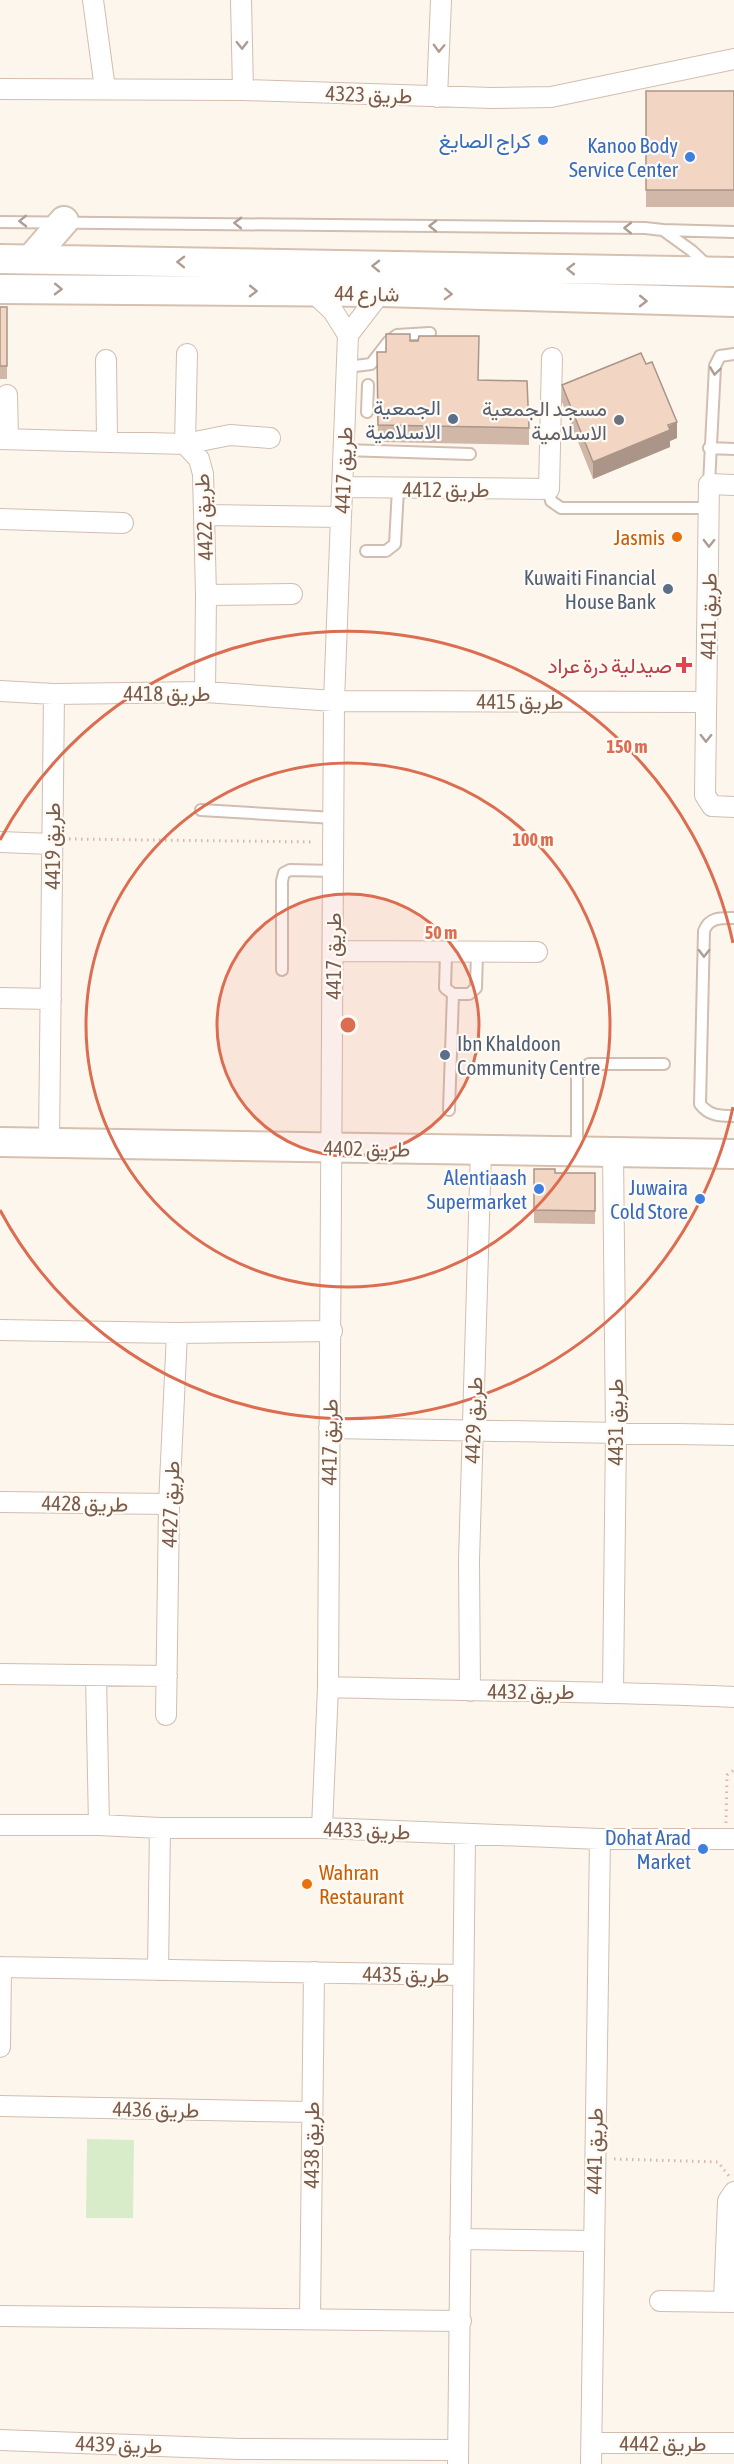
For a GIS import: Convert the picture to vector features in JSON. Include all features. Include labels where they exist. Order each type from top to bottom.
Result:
[{"type":"main road","points":[[31,259],[64,221]]},
{"type":"main road","name":"شارع 44","points":[[0,259],[724,272]]},
{"type":"main road","name":"شارع 44","points":[[0,289],[381,292],[734,302]]},
{"type":"main road","name":"طريق 4402","points":[[0,1142],[734,1154]]},
{"type":"street","points":[[93,0],[105,89]]},
{"type":"street","points":[[241,0],[243,90]]},
{"type":"street","points":[[437,97],[441,0]]},
{"type":"street","name":"طريق 4323","points":[[0,89],[243,90],[437,97],[551,97],[734,59]]},
{"type":"street","points":[[314,292],[333,311],[348,335],[381,292]]},
{"type":"street","name":"طريق 4417","points":[[322,1828],[328,1688],[328,1428],[332,1331],[334,701],[348,335]]},
{"type":"street","name":"طريق 4422","points":[[187,354],[185,444],[199,459],[203,474],[206,595],[205,692]]},
{"type":"street","points":[[549,489],[552,358]]},
{"type":"street","points":[[106,360],[107,440]]},
{"type":"street","name":"طريق 4422","points":[[7,396],[4,439],[107,440],[185,444],[230,435],[270,438]]},
{"type":"street","points":[[709,484],[734,485]]},
{"type":"street","name":"طريق 4411","points":[[709,484],[705,795],[712,806],[734,807]]},
{"type":"street","name":"طريق 4412","points":[[342,486],[398,489],[549,489]]},
{"type":"street","points":[[205,515],[341,517]]},
{"type":"street","points":[[0,519],[123,522]]},
{"type":"street","points":[[206,595],[292,594]]},
{"type":"street","name":"طريق 4418","points":[[0,691],[54,694],[205,692],[334,701]]},
{"type":"street","name":"طريق 4419","points":[[49,1143],[54,694]]},
{"type":"street","name":"طريق 4415","points":[[334,701],[706,702]]},
{"type":"street","points":[[0,842],[51,841]]},
{"type":"street","points":[[333,951],[537,952]]},
{"type":"street","points":[[0,998],[51,999]]},
{"type":"street","name":"طريق 4429","points":[[470,1691],[468,1561],[481,1149]]},
{"type":"street","name":"طريق 4431","points":[[612,1691],[616,1433],[613,1153]]},
{"type":"street","points":[[0,1330],[177,1333],[332,1331]]},
{"type":"street","name":"طريق 4427","points":[[166,1715],[169,1504],[177,1333]]},
{"type":"street","points":[[328,1428],[734,1436]]},
{"type":"street","name":"طريق 4428","points":[[0,1502],[169,1504]]},
{"type":"street","points":[[0,1674],[167,1676]]},
{"type":"street","points":[[96,1676],[99,1825]]},
{"type":"street","name":"طريق 4432","points":[[328,1688],[612,1691],[734,1697]]},
{"type":"street","name":"طريق 4433","points":[[0,1825],[322,1828],[600,1839],[730,1839]]},
{"type":"street","points":[[158,1970],[160,1828]]},
{"type":"street","points":[[462,1975],[465,1835]]},
{"type":"street","name":"طريق 4441","points":[[591,2464],[600,1839]]},
{"type":"street","points":[[0,2047],[1,1967]]},
{"type":"street","name":"طريق 4435","points":[[1,1967],[462,1975],[461,2322],[458,2457]]},
{"type":"street","name":"طريق 4438","points":[[310,2319],[314,1971]]},
{"type":"street","name":"طريق 4436","points":[[0,2106],[311,2112]]},
{"type":"street","points":[[660,2301],[729,2301],[728,2201],[734,2192]]},
{"type":"street","points":[[460,2240],[593,2241]]},
{"type":"street","points":[[0,2316],[461,2322]]},
{"type":"street","name":"طريق 4439","points":[[0,2440],[238,2456],[458,2457]]},
{"type":"street","name":"طريق 4442","points":[[592,2443],[734,2443]]},
{"type":"lane","points":[[0,222],[645,228],[663,231],[734,232]]},
{"type":"lane","points":[[663,231],[724,272]]},
{"type":"lane","points":[[347,367],[371,364],[388,342],[397,335],[430,333]]},
{"type":"lane","name":"طريق 4411","points":[[709,484],[711,402],[717,360],[726,354],[734,354]]},
{"type":"lane","points":[[368,385],[368,412]]},
{"type":"lane","points":[[345,397],[368,398]]},
{"type":"lane","points":[[710,448],[734,449]]},
{"type":"lane","points":[[344,450],[470,454]]},
{"type":"lane","points":[[366,551],[386,551],[395,544],[398,489]]},
{"type":"lane","points":[[549,489],[551,501],[561,508],[710,508]]},
{"type":"lane","points":[[201,810],[334,818]]},
{"type":"lane","points":[[282,970],[282,880],[284,873],[290,870],[334,871]]},
{"type":"lane","points":[[734,918],[710,921],[704,931],[700,1104],[704,1109],[716,1115],[734,1116]]},
{"type":"lane","points":[[446,953],[445,988],[453,994],[469,994],[476,988],[477,953]]},
{"type":"lane","points":[[449,1110],[453,994]]},
{"type":"lane","points":[[577,1152],[577,1075],[589,1064],[664,1064]]},
{"type":"path","points":[[51,841],[334,842]]},
{"type":"path","points":[[730,1839],[728,1775],[734,1770]]},
{"type":"path","points":[[594,2158],[718,2162],[734,2182]]},
{"type":"green space","points":[[87,2139],[134,2140],[133,2218],[86,2218]]},
{"type":"building","name":"Kanoo Body Service Center","points":[[646,91],[734,91],[734,190],[646,190]]},
{"type":"building","points":[[0,307],[7,307],[7,366],[0,366]]},
{"type":"building","name":"الجمعية الاسلامية","points":[[386,334],[410,334],[410,341],[418,341],[419,336],[479,336],[478,380],[527,381],[529,428],[378,425],[377,352],[386,352]]},
{"type":"building","name":"مسجد الجمعية الاسلامية","points":[[641,353],[646,364],[652,362],[677,422],[668,425],[670,430],[593,462],[562,385]]},
{"type":"building","points":[[534,1169],[555,1169],[555,1173],[595,1173],[595,1211],[534,1210]]},
{"type":"place","name":"كراج الصايغ","points":[[543,140]]},
{"type":"place","name":"Kanoo Body Service Center","points":[[690,157]]},
{"type":"place","name":"الجمعية الاسلامية","points":[[453,419]]},
{"type":"place","name":"مسجد الجمعية الاسلامية","points":[[619,420]]},
{"type":"place","name":"Jasmis","points":[[677,537]]},
{"type":"place","name":"Kuwaiti Financial House Bank","points":[[668,589]]},
{"type":"place","name":"صيدلية درة عراد","points":[[684,665]]},
{"type":"place","name":"Ibn Khaldoon Community Centre","points":[[445,1055]]},
{"type":"place","name":"Alentiaash Supermarket","points":[[539,1189]]},
{"type":"place","name":"Juwaira Cold Store","points":[[700,1199]]},
{"type":"place","name":"Dohat Arad Market","points":[[703,1849]]},
{"type":"place","name":"Wahran Restaurant","points":[[307,1884]]}]
